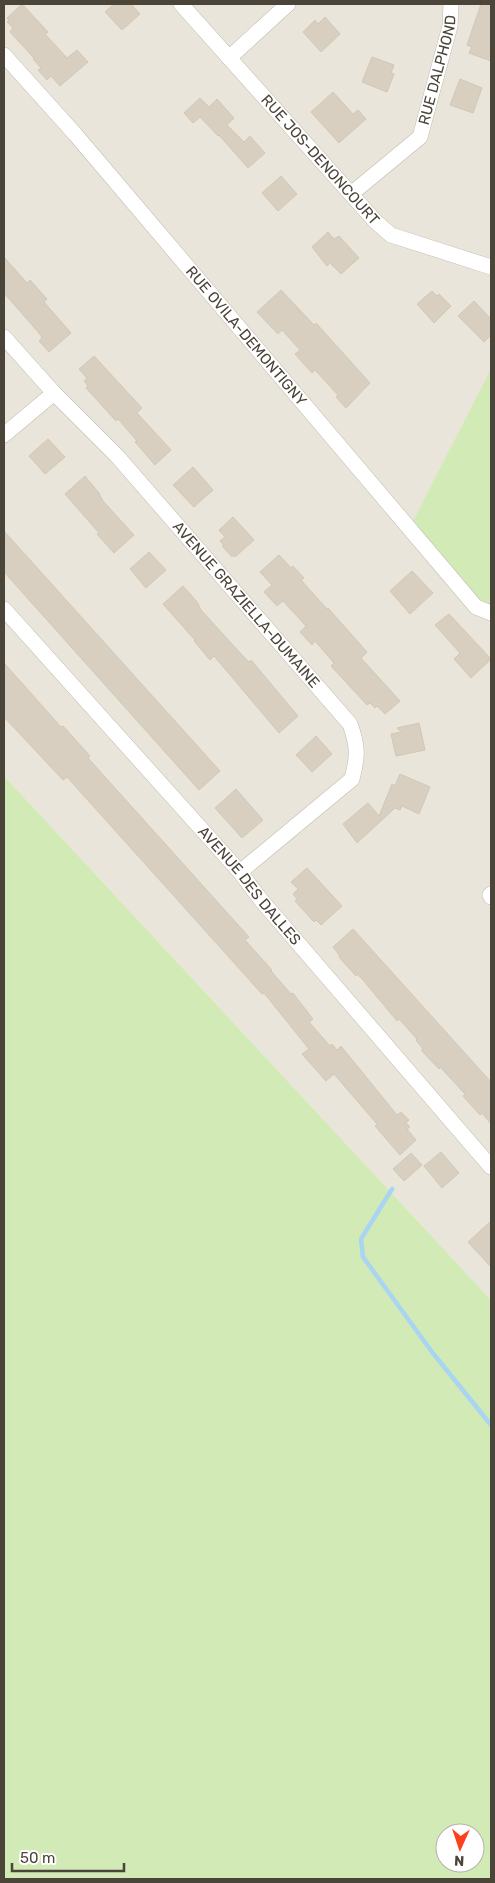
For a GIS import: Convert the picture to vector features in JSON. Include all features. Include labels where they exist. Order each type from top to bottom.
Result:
[{"type":"street","name":"RUE JOS-DENONCOURT","points":[[181,4],[375,221],[391,235],[491,267]]},
{"type":"street","points":[[229,58],[288,4]]},
{"type":"street","name":"RUE DALPHOND","points":[[351,194],[420,137],[450,26],[451,4]]},
{"type":"street","name":"RUE OVILA-DEMONTIGNY","points":[[4,54],[75,134],[476,608],[491,613]]},
{"type":"street","name":"AVENUE GRAZIELLA-DUMAINE","points":[[4,337],[54,393],[118,456],[350,724],[357,743],[358,758],[352,779],[240,872]]},
{"type":"street","points":[[4,434],[54,393]]},
{"type":"street","name":"AVENUE DES DALLES","points":[[4,609],[240,872],[268,908],[491,1167]]},
{"type":"shaded area","points":[[4,4],[491,4],[491,1300],[4,776]]},
{"type":"green space","points":[[491,369],[491,613],[409,529]]},
{"type":"green space","points":[[4,776],[491,1300],[491,1879],[4,1879]]},
{"type":"building","points":[[22,4],[48,32],[45,34],[67,58],[77,50],[88,62],[60,86],[51,76],[47,80],[38,70],[41,68],[34,58],[10,32],[13,28],[7,22],[9,21],[7,18]]},
{"type":"building","points":[[114,4],[131,4],[140,14],[122,30],[105,12]]},
{"type":"building","points":[[481,4],[491,4],[491,61],[469,53],[472,47],[467,45]]},
{"type":"building","points":[[325,17],[340,34],[321,52],[303,32],[315,20],[318,24]]},
{"type":"building","points":[[372,57],[394,65],[391,73],[394,74],[387,92],[362,82]]},
{"type":"building","points":[[460,79],[482,88],[473,113],[450,105]]},
{"type":"building","points":[[333,92],[353,114],[358,110],[366,119],[339,143],[311,112]]},
{"type":"building","points":[[200,98],[209,107],[217,99],[234,118],[227,125],[244,142],[250,136],[265,153],[248,168],[200,117],[193,123],[184,113]]},
{"type":"building","points":[[281,176],[297,194],[278,211],[262,193]]},
{"type":"building","points":[[328,232],[334,239],[339,236],[359,258],[341,274],[330,263],[327,266],[312,247]]},
{"type":"building","points":[[4,257],[27,283],[30,280],[47,299],[44,302],[71,333],[49,352],[39,341],[42,338],[39,333],[4,293]]},
{"type":"building","points":[[281,290],[314,325],[316,323],[370,383],[346,408],[336,397],[338,395],[315,370],[312,373],[295,354],[300,350],[282,330],[278,334],[257,312]]},
{"type":"building","points":[[432,291],[437,296],[439,294],[451,306],[434,323],[417,304]]},
{"type":"building","points":[[474,301],[491,319],[491,335],[484,342],[458,316]]},
{"type":"building","points":[[94,356],[142,408],[137,413],[171,450],[155,465],[118,419],[116,421],[86,388],[88,386],[84,381],[87,378],[79,369]]},
{"type":"building","points":[[48,439],[65,457],[45,474],[29,456]]},
{"type":"building","points":[[193,467],[213,490],[194,507],[173,485]]},
{"type":"building","points":[[85,476],[103,501],[134,535],[114,553],[65,494]]},
{"type":"building","points":[[233,517],[254,540],[235,557],[234,555],[232,557],[222,546],[224,545],[220,541],[225,537],[219,530]]},
{"type":"building","points":[[4,531],[220,771],[199,790],[4,572]]},
{"type":"building","points":[[149,552],[166,570],[146,588],[130,569]]},
{"type":"building","points":[[279,555],[304,578],[301,580],[367,652],[361,658],[400,701],[385,714],[377,706],[375,708],[370,703],[367,705],[331,666],[334,663],[315,641],[312,645],[300,632],[306,626],[283,601],[277,606],[264,592],[272,585],[260,572]]},
{"type":"building","points":[[412,571],[433,593],[410,614],[390,591]]},
{"type":"building","points":[[183,586],[197,602],[201,610],[249,662],[251,660],[298,716],[279,733],[214,656],[210,660],[163,604]]},
{"type":"building","points":[[449,614],[491,659],[471,678],[454,659],[460,653],[435,625]]},
{"type":"building","points":[[4,663],[61,727],[63,726],[90,756],[88,758],[249,937],[245,940],[291,994],[293,993],[313,1019],[309,1022],[330,1046],[332,1044],[337,1050],[341,1046],[397,1115],[401,1112],[409,1120],[406,1123],[410,1127],[407,1129],[416,1140],[400,1155],[375,1126],[377,1124],[334,1074],[326,1081],[302,1054],[309,1049],[264,993],[262,994],[67,777],[63,780],[4,717]]},
{"type":"building","points":[[419,723],[425,750],[396,756],[391,734],[401,732],[397,728]]},
{"type":"building","points":[[316,736],[332,754],[312,772],[296,755]]},
{"type":"building","points":[[400,774],[430,787],[419,814],[402,806],[400,810],[395,808],[357,843],[343,824],[368,803],[379,816],[392,784],[395,786]]},
{"type":"building","points":[[236,789],[263,820],[242,838],[215,808]]},
{"type":"building","points":[[307,868],[342,906],[321,925],[316,920],[314,922],[295,901],[297,899],[293,894],[298,889],[291,882]]},
{"type":"building","points":[[353,929],[491,1082],[491,1124],[463,1096],[465,1094],[440,1067],[439,1069],[421,1050],[423,1049],[417,1039],[399,1019],[397,1021],[363,980],[357,974],[356,976],[339,957],[333,947]]},
{"type":"building","points":[[441,1152],[459,1173],[442,1188],[424,1166]]},
{"type":"building","points":[[411,1153],[422,1165],[404,1181],[393,1169]]},
{"type":"building","points":[[491,1221],[491,1267],[468,1242]]},
{"type":"waterway","points":[[392,1189],[361,1239],[363,1257],[432,1352],[491,1425]]}]
